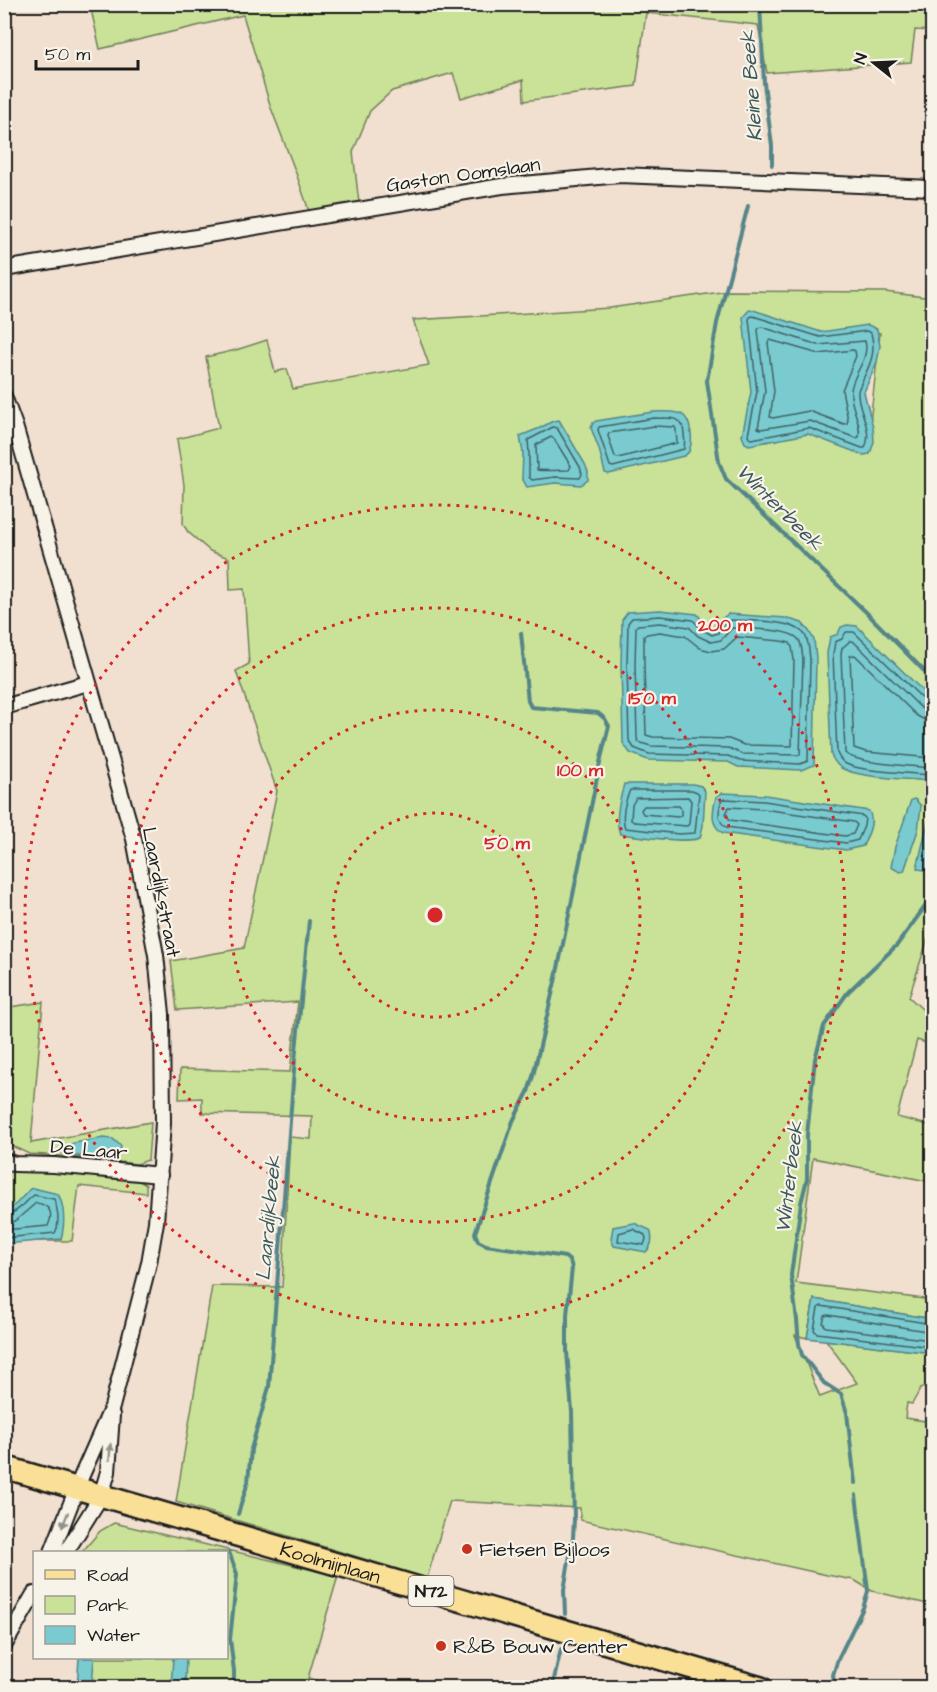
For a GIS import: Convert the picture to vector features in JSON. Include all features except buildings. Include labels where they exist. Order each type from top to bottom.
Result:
[{"type":"main road","name":"Koolmijnlaan","points":[[4,1467],[761,1688]]},
{"type":"street","name":"Gaston Oomslaan","points":[[4,269],[502,186],[620,175],[933,188]]},
{"type":"street","name":"Laardijkstraat","points":[[4,396],[15,426],[134,839],[156,955],[162,1014],[163,1123],[156,1222],[149,1263],[112,1407],[52,1551]]},
{"type":"street","points":[[4,706],[88,683]]},
{"type":"street","name":"De Laar","points":[[8,1165],[54,1165],[160,1175]]},
{"type":"street","name":"Laardijkstraat","points":[[67,1551],[101,1496],[108,1472],[112,1407]]},
{"type":"street","points":[[4,1646],[33,1596]]},
{"type":"green space","points":[[932,4],[932,31],[915,30],[911,62],[767,73],[758,25],[646,13],[636,86],[524,101],[523,80],[461,98],[453,73],[392,91],[370,111],[353,152],[359,203],[309,211],[271,108],[243,15],[100,49],[90,5]]},
{"type":"green space","points":[[728,291],[885,292],[932,298],[932,936],[928,938],[909,997],[932,1018],[932,1045],[917,1040],[897,1117],[932,1126],[932,1182],[813,1158],[796,1283],[932,1300],[932,1319],[814,1299],[807,1338],[795,1335],[820,1397],[857,1383],[826,1340],[932,1353],[929,1388],[921,1388],[912,1404],[907,1403],[905,1418],[932,1422],[932,1605],[872,1591],[854,1580],[580,1520],[580,1508],[450,1501],[427,1578],[176,1502],[212,1286],[282,1287],[290,1137],[311,1139],[312,1116],[202,1113],[202,1098],[179,1099],[180,1069],[290,1072],[298,1002],[177,1010],[171,961],[244,948],[277,791],[236,671],[249,664],[244,589],[230,590],[229,558],[210,551],[188,532],[183,524],[184,485],[177,439],[219,428],[206,357],[267,340],[275,372],[287,369],[293,389],[429,365],[413,320],[610,308]],"holes":[[[868,332],[880,333],[869,432],[801,433]]]},
{"type":"green space","points":[[43,1002],[31,1143],[151,1122],[148,1160],[137,1164],[29,1154],[9,1146],[4,1115],[4,1008]]},
{"type":"green space","points":[[15,1170],[138,1180],[146,1185],[146,1193],[79,1186],[72,1241],[5,1241],[5,1175]]},
{"type":"green space","points":[[114,1523],[338,1576],[308,1678],[337,1687],[80,1688],[81,1659],[228,1659],[228,1551],[83,1551],[100,1531]]},
{"type":"water","points":[[750,309],[821,332],[868,325],[877,329],[880,346],[877,362],[864,392],[873,427],[874,442],[870,454],[863,455],[808,434],[749,445],[745,443],[742,436],[751,392],[743,317]]},
{"type":"water","points":[[653,412],[677,412],[686,418],[691,436],[688,453],[684,456],[609,474],[605,473],[591,428],[593,423]]},
{"type":"water","points":[[559,420],[585,464],[588,480],[581,485],[555,483],[527,487],[522,478],[523,453],[520,436]]},
{"type":"water","points":[[660,610],[697,614],[714,630],[715,624],[728,614],[786,618],[802,623],[814,640],[816,658],[814,765],[801,770],[738,767],[728,762],[648,760],[630,753],[623,743],[622,620],[628,612]]},
{"type":"water","points":[[857,626],[932,700],[932,781],[851,772],[839,767],[832,757],[827,653],[830,637],[838,634],[841,627]]},
{"type":"water","points":[[624,784],[701,786],[705,791],[700,838],[673,840],[620,834],[618,815]]},
{"type":"water","points":[[722,793],[765,795],[869,811],[870,828],[863,846],[846,850],[723,833],[716,826],[713,817],[716,797]]},
{"type":"water","points":[[914,799],[921,806],[918,830],[904,871],[900,872],[891,867],[895,847],[911,800]]},
{"type":"water","points":[[932,805],[932,871],[917,868]]},
{"type":"water","points":[[103,1138],[113,1139],[121,1146],[119,1152],[113,1157],[95,1158],[60,1152],[61,1149],[74,1143]]},
{"type":"water","points":[[33,1188],[58,1194],[64,1216],[61,1239],[5,1244],[5,1213]]},
{"type":"water","points":[[634,1223],[650,1230],[652,1241],[646,1252],[614,1246],[611,1239],[613,1227]]},
{"type":"water","points":[[814,1299],[932,1319],[932,1353],[807,1338]]},
{"type":"water","points":[[79,1659],[94,1659],[92,1687],[77,1687]]},
{"type":"water","points":[[173,1659],[186,1659],[185,1687],[171,1687]]},
{"type":"waterway","name":"Kleine Beek","points":[[760,4],[764,83],[772,146],[772,165]]},
{"type":"waterway","name":"Winterbeek","points":[[748,206],[717,323],[707,381],[719,462],[726,479],[866,612],[932,679]]},
{"type":"waterway","points":[[521,633],[528,701],[531,707],[598,713],[609,726],[533,1076],[528,1092],[513,1121],[475,1233],[478,1241],[486,1245],[565,1257],[570,1261],[572,1268],[567,1315],[567,1352],[572,1412],[574,1519],[564,1590],[565,1614]]},
{"type":"waterway","name":"Winterbeek","points":[[855,1483],[847,1413],[841,1394],[824,1383],[802,1355],[791,1275],[801,1203],[807,1179],[807,1135],[815,1059],[824,1026],[848,992],[897,945],[932,897]]},
{"type":"waterway","name":"Laardijkbeek","points":[[238,1514],[248,1482],[251,1449],[269,1387],[294,1070],[309,921]]},
{"type":"waterway","name":"Winterbeek","points":[[835,1688],[833,1675],[838,1659],[863,1608],[868,1591],[856,1495]]},
{"type":"waterway","name":"Laardijkbeek","points":[[229,1552],[237,1574],[230,1639],[234,1688]]},
{"type":"waterway","points":[[552,1688],[561,1649]]},
{"type":"place","name":"Fietsen Bijloos","points":[[467,1549]]},
{"type":"place","name":"R&B Bouw Center","points":[[441,1646]]}]
